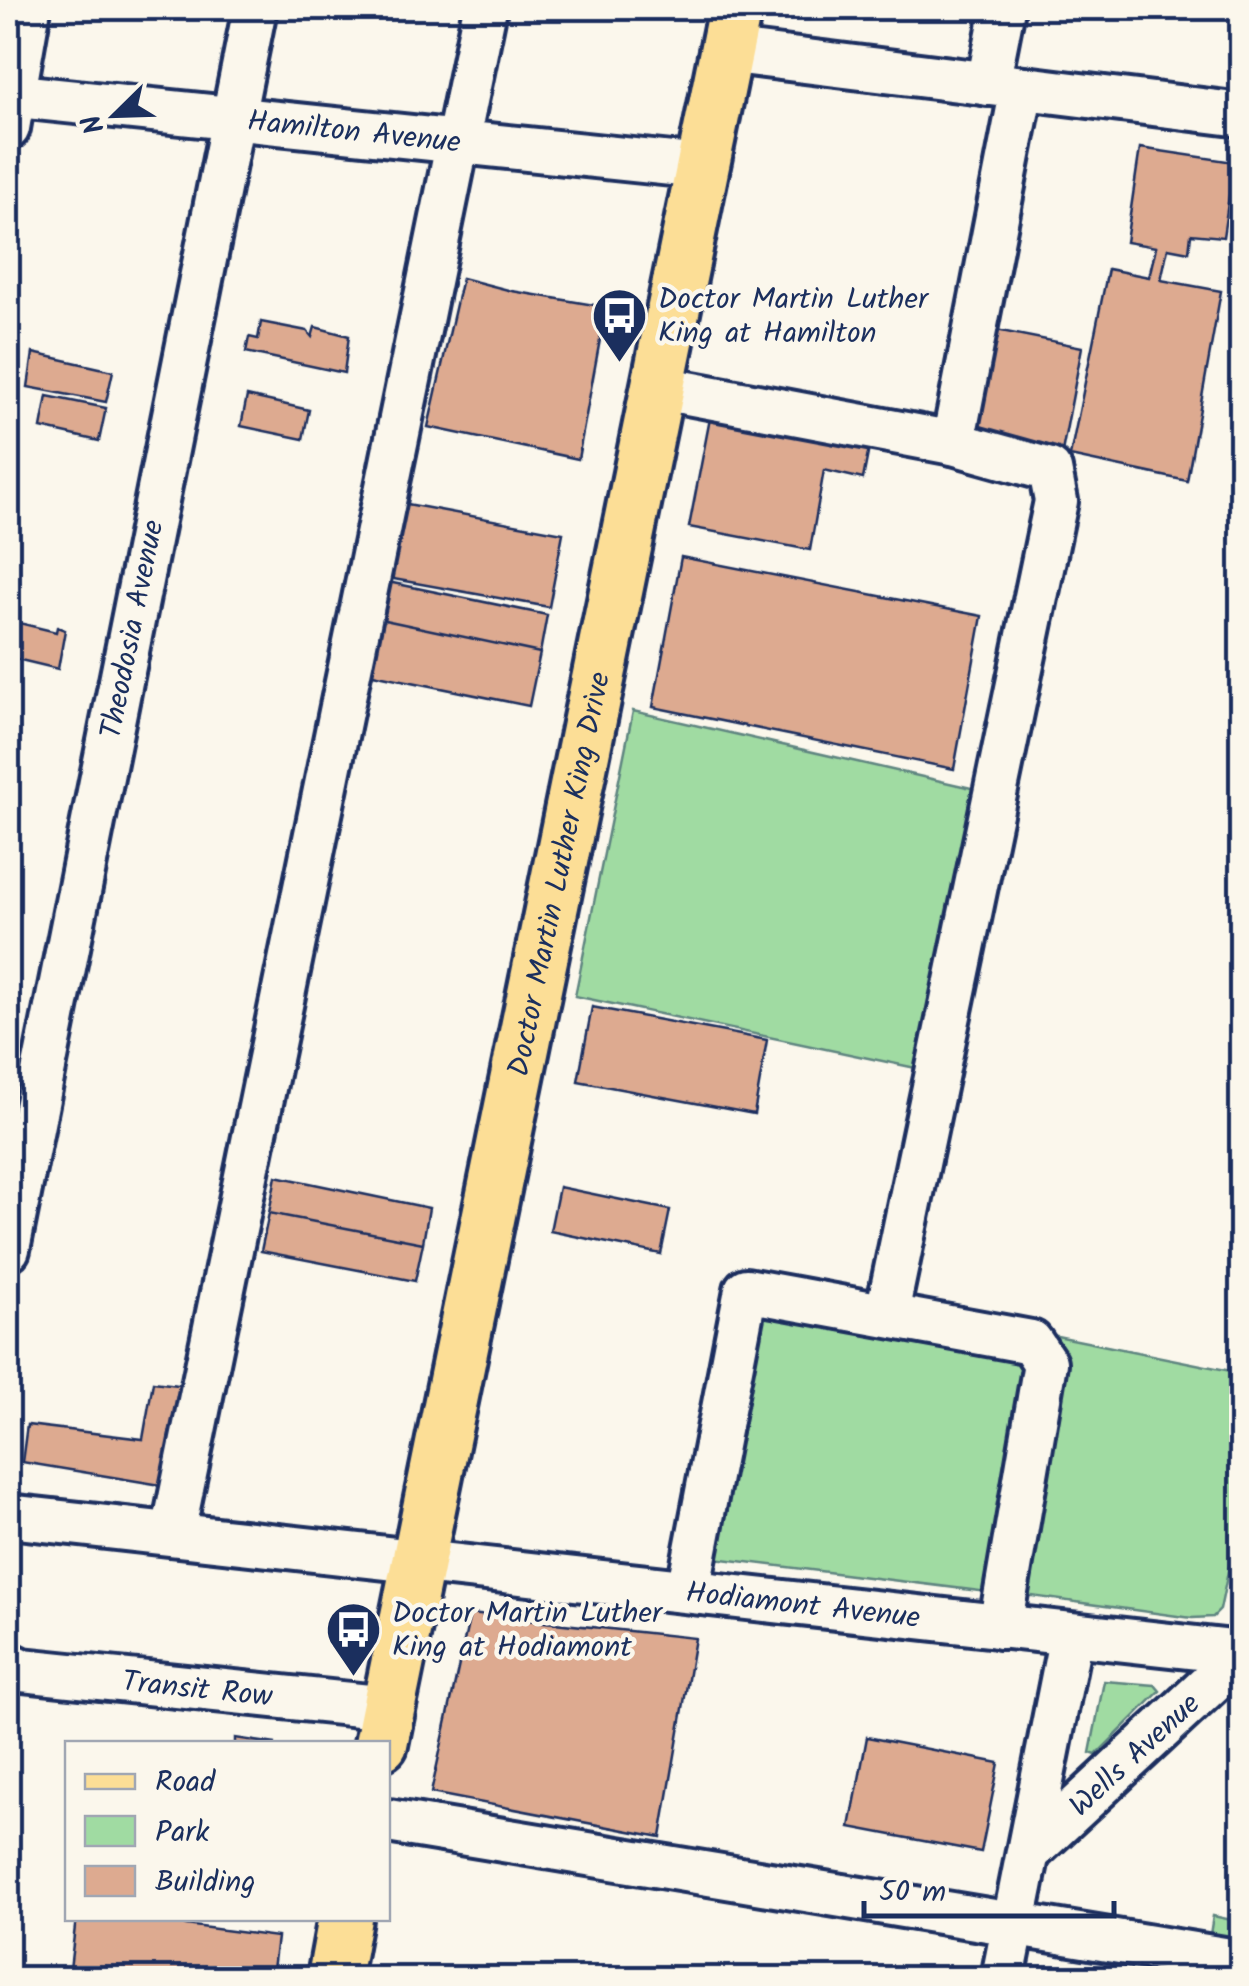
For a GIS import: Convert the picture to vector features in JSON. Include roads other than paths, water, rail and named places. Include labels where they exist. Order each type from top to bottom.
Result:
[{"type":"main road","name":"Doctor Martin Luther King Drive","points":[[384,1726],[730,29]]},
{"type":"main road","points":[[334,1978],[344,1921]]},
{"type":"street","points":[[10,106],[28,8]]},
{"type":"street","name":"Theodosia Avenue","points":[[8,1249],[255,8]]},
{"type":"street","points":[[173,1533],[486,8]]},
{"type":"street","points":[[953,442],[1005,86],[1004,8]]},
{"type":"street","points":[[730,29],[1005,86],[1242,115]]},
{"type":"street","name":"Hamilton Avenue","points":[[10,106],[234,120],[701,166]]},
{"type":"street","points":[[656,387],[953,442],[1050,470],[1056,501],[887,1314]]},
{"type":"street","points":[[688,1591],[746,1290],[1031,1342],[1045,1364],[1000,1627]]},
{"type":"street","name":"Hodiamont Avenue","points":[[8,1516],[1242,1654]]},
{"type":"street","name":"Wells Avenue","points":[[1004,1978],[1071,1636]]},
{"type":"street","name":"Wells Avenue","points":[[1028,1853],[1242,1654]]},
{"type":"street","name":"Transit Row","points":[[8,1664],[22,1670],[384,1726]]},
{"type":"street","points":[[390,1821],[1242,1962]]},
{"type":"place","name":"Doctor Martin Luther King at Hamilton","points":[[619,364]]},
{"type":"place","name":"Doctor Martin Luther King at Hodiamont","points":[[353,1678]]}]
